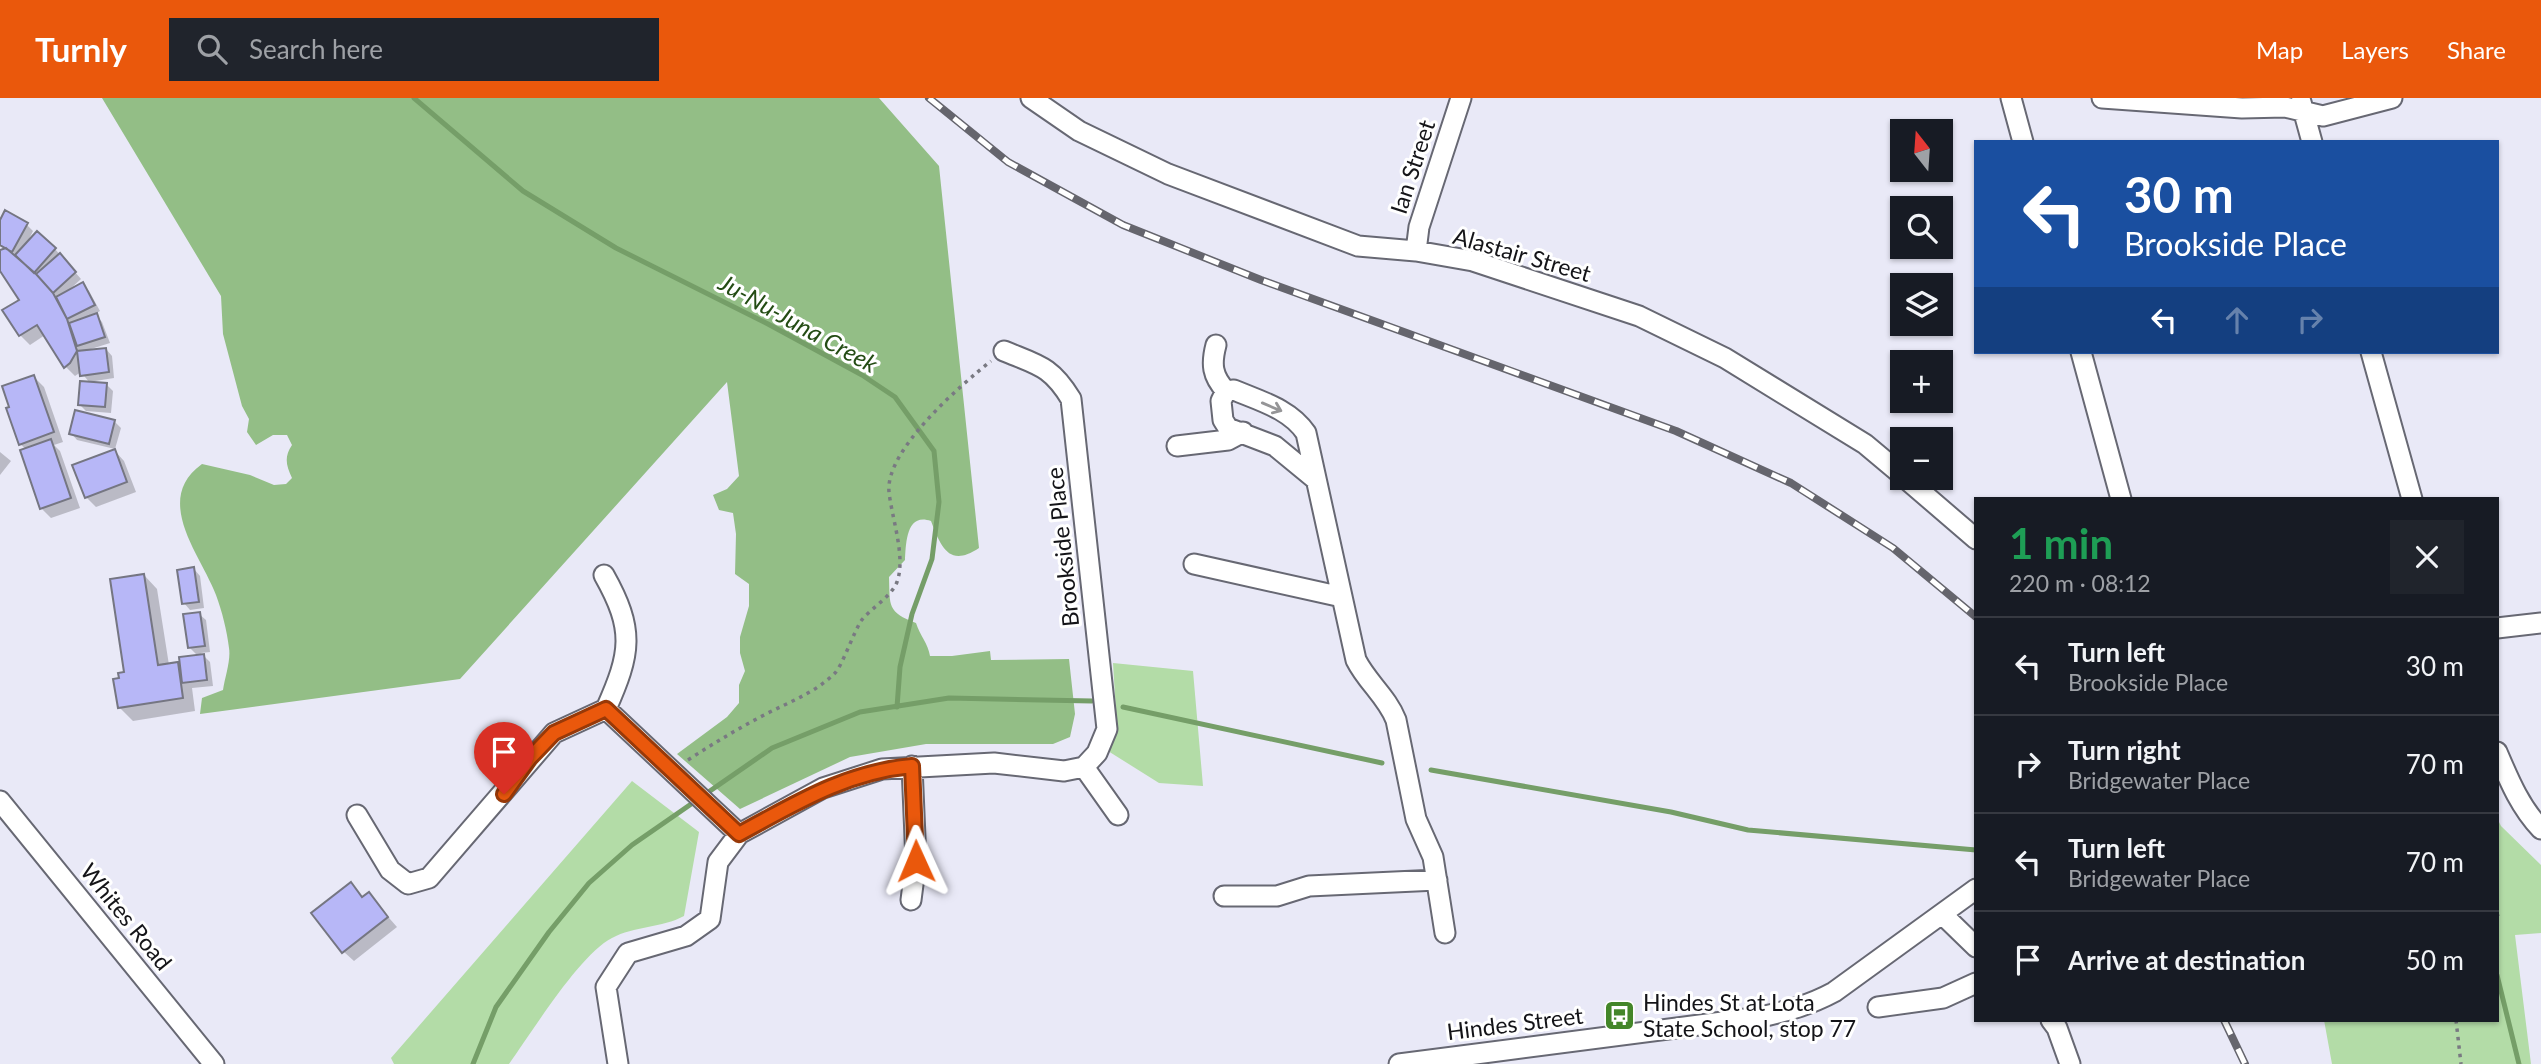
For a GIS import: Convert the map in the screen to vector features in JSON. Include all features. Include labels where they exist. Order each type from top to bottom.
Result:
[{"type":"street","name":"Alastair Street","points":[[1031,98],[1079,131],[1168,174],[1358,246],[1416,251],[1473,261],[1639,316],[1726,358],[1865,444],[1890,465]]},
{"type":"street","name":"Ian Street","points":[[1416,251],[1419,228],[1461,98]]},
{"type":"street","points":[[2011,98],[2022,140]]},
{"type":"street","points":[[2102,98],[2242,107],[2302,105],[2323,116],[2392,98]]},
{"type":"street","points":[[2302,105],[2311,140]]},
{"type":"street","points":[[1216,345],[1212,361],[1215,379],[1226,391]]},
{"type":"street","name":"Brookside Place","points":[[1004,351],[1048,369],[1071,399],[1107,729],[1097,754],[1084,767]]},
{"type":"street","points":[[2082,354],[2120,497]]},
{"type":"street","points":[[2372,354],[2411,497]]},
{"type":"street","points":[[1226,391],[1234,390],[1271,406],[1299,423],[1306,433],[1356,660],[1364,675],[1391,708],[1396,720],[1416,820],[1433,858],[1446,933]]},
{"type":"street","points":[[1226,391],[1221,401],[1223,420],[1228,428],[1275,446],[1315,479]]},
{"type":"street","points":[[1177,446],[1228,440],[1242,432]]},
{"type":"street","name":"Alastair Street","points":[[1920,490],[1974,537]]},
{"type":"street","points":[[1194,564],[1342,597]]},
{"type":"street","points":[[357,815],[390,870],[408,884],[429,878],[554,733],[606,709],[621,675],[627,647],[626,622],[617,597],[604,575]]},
{"type":"street","points":[[2499,628],[2541,623]]},
{"type":"street","points":[[606,709],[739,834]]},
{"type":"street","points":[[2499,757],[2513,789],[2541,829]]},
{"type":"street","points":[[618,1064],[607,987],[628,953],[686,936],[710,919],[718,862],[739,834],[822,788],[882,769],[912,766],[995,763],[1064,771],[1084,767],[1118,815]]},
{"type":"street","points":[[911,900],[916,861],[912,766]]},
{"type":"street","name":"Whites Road","points":[[0,801],[214,1064]]},
{"type":"street","points":[[1224,896],[1277,896],[1309,886],[1437,880]]},
{"type":"street","name":"Hindes Street","points":[[1399,1064],[1468,1059],[1761,1017],[1813,1004],[1834,992],[1974,890]]},
{"type":"street","points":[[1942,914],[1974,945]]},
{"type":"street","points":[[1878,1007],[1943,998],[1974,984]]},
{"type":"street","points":[[2052,1022],[2070,1064]]},
{"type":"path","points":[[673,770],[726,734],[804,697],[837,671],[862,620],[895,586],[901,568],[889,488],[894,468],[910,440],[960,386],[1004,351]]},
{"type":"path","points":[[2456,1022],[2461,1064]]},
{"type":"green space","points":[[102,98],[879,98],[939,166],[979,548],[969,554],[953,555],[938,539],[931,521],[917,521],[909,531],[905,560],[889,577],[890,601],[895,611],[916,623],[930,656],[990,651],[991,660],[1069,659],[1075,714],[1070,737],[1053,744],[926,744],[850,757],[740,809],[677,754],[727,717],[739,703],[739,685],[745,671],[740,653],[740,637],[749,606],[749,584],[735,574],[736,534],[733,513],[719,510],[713,495],[727,489],[739,476],[727,382],[460,679],[200,714],[202,698],[223,690],[229,663],[229,648],[216,595],[185,528],[181,494],[188,478],[202,464],[250,475],[274,485],[286,484],[292,478],[287,461],[292,445],[287,435],[273,435],[256,445],[247,432],[249,419],[242,406],[223,334],[221,296]]},
{"type":"green space","points":[[1113,663],[1193,671],[1203,786],[1159,783],[1108,751],[1117,729]]},
{"type":"green space","points":[[632,781],[699,832],[684,916],[667,923],[629,931],[599,947],[571,976],[509,1064],[394,1064],[391,1058]]},
{"type":"green space","points":[[2499,822],[2541,865],[2541,933],[2515,935],[2531,1064],[2332,1064],[2324,1022],[2499,1022]]},
{"type":"building","points":[[5,210],[28,223],[12,252],[0,245],[0,220]]},
{"type":"building","points":[[37,231],[56,248],[34,273],[15,255]]},
{"type":"building","points":[[6,248],[53,293],[67,319],[77,351],[64,368],[37,325],[19,336],[2,310],[19,300],[0,271],[0,250]]},
{"type":"building","points":[[60,253],[76,272],[53,293],[36,274]]},
{"type":"building","points":[[83,282],[95,305],[67,319],[56,297]]},
{"type":"building","points":[[97,313],[105,337],[77,346],[69,323]]},
{"type":"building","points":[[106,348],[109,372],[80,376],[77,351]]},
{"type":"building","points":[[34,375],[54,432],[19,445],[6,408],[9,407],[2,386]]},
{"type":"building","points":[[80,381],[107,383],[105,407],[78,405]]},
{"type":"building","points":[[75,410],[115,420],[109,444],[69,434]]},
{"type":"building","points":[[51,439],[71,498],[40,509],[20,450]]},
{"type":"building","points":[[115,449],[127,482],[85,498],[72,465]]},
{"type":"building","points":[[194,567],[199,602],[182,604],[177,570]]},
{"type":"building","points":[[144,574],[158,665],[178,662],[183,698],[118,708],[113,679],[119,678],[118,673],[124,672],[110,579]]},
{"type":"building","points":[[200,612],[205,646],[188,648],[183,614]]},
{"type":"building","points":[[204,654],[207,680],[182,683],[179,657]]},
{"type":"building","points":[[351,882],[362,897],[369,892],[388,917],[342,953],[311,913]]},
{"type":"waterway","name":"Ju-Nu-Juna Creek","points":[[414,98],[523,191],[616,248],[768,324],[862,375],[895,397],[934,451],[939,502],[932,559],[912,614],[900,667],[897,707]]},
{"type":"waterway","points":[[473,1064],[496,1007],[549,932],[589,883],[632,845],[772,748],[860,712],[949,698],[1092,701]]},
{"type":"waterway","points":[[1123,707],[1382,763]]},
{"type":"waterway","points":[[1431,770],[1671,812],[1748,830],[1974,850]]},
{"type":"waterway","points":[[2499,983],[2519,1064]]},
{"type":"railway","points":[[929,98],[1008,162],[1123,225],[1261,280],[1676,431],[1791,483],[1893,548],[1974,615]]},
{"type":"railway","points":[[2225,1022],[2245,1064]]},
{"type":"place","name":"Hindes St at Lota State School, stop 77","points":[[1620,1016]]},
{"type":"route","points":[[504,794],[530,758],[554,733],[606,709],[739,834],[822,788],[882,769],[912,766],[916,861]]}]
